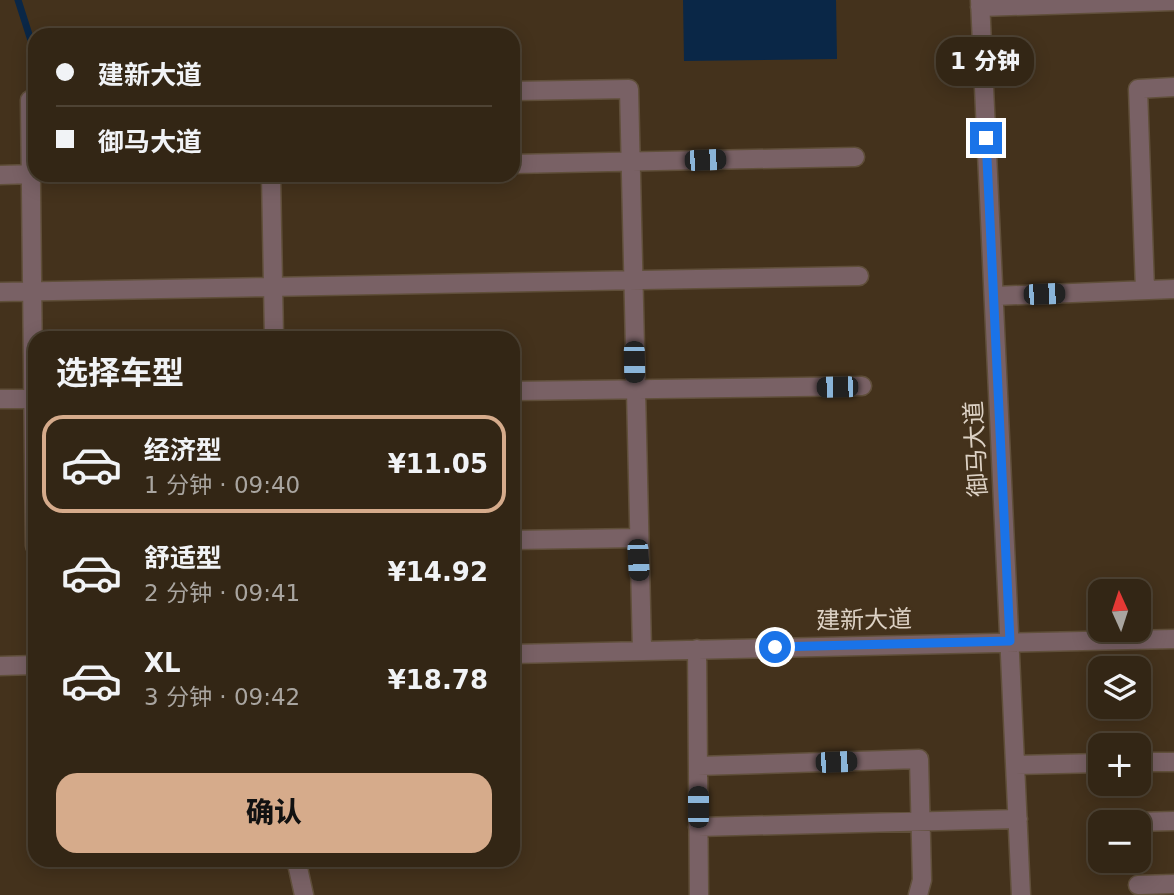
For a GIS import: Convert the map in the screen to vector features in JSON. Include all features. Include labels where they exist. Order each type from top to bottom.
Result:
[{"type":"street","points":[[980,4],[1174,1]]},
{"type":"street","name":"御马大道","points":[[980,4],[1021,895]]},
{"type":"street","points":[[1146,290],[1138,89],[1174,87]]},
{"type":"street","points":[[520,91],[629,89],[637,538],[642,650]]},
{"type":"street","points":[[520,164],[855,157]]},
{"type":"street","points":[[0,175],[28,174]]},
{"type":"street","points":[[33,182],[33,331]]},
{"type":"street","points":[[271,182],[274,331]]},
{"type":"street","points":[[0,292],[859,276]]},
{"type":"street","points":[[994,296],[1174,289]]},
{"type":"street","points":[[520,391],[862,386]]},
{"type":"street","points":[[0,399],[28,399]]},
{"type":"street","points":[[520,540],[637,538]]},
{"type":"street","name":"建新大道","points":[[520,653],[1174,639]]},
{"type":"street","points":[[697,649],[699,895]]},
{"type":"street","points":[[0,666],[28,665]]},
{"type":"street","points":[[698,766],[919,759],[922,880],[918,895]]},
{"type":"street","points":[[1151,762],[1174,762]]},
{"type":"street","points":[[1015,765],[1088,763]]},
{"type":"street","points":[[698,827],[1018,819]]},
{"type":"street","points":[[1151,822],[1174,821]]},
{"type":"street","points":[[298,867],[304,895]]},
{"type":"street","points":[[1138,885],[1174,884]]},
{"type":"water","points":[[683,0],[836,0],[837,59],[684,61]]},
{"type":"waterway","points":[[18,0],[28,31]]},
{"type":"route","points":[[775,647],[1010,641],[986,138]]}]
